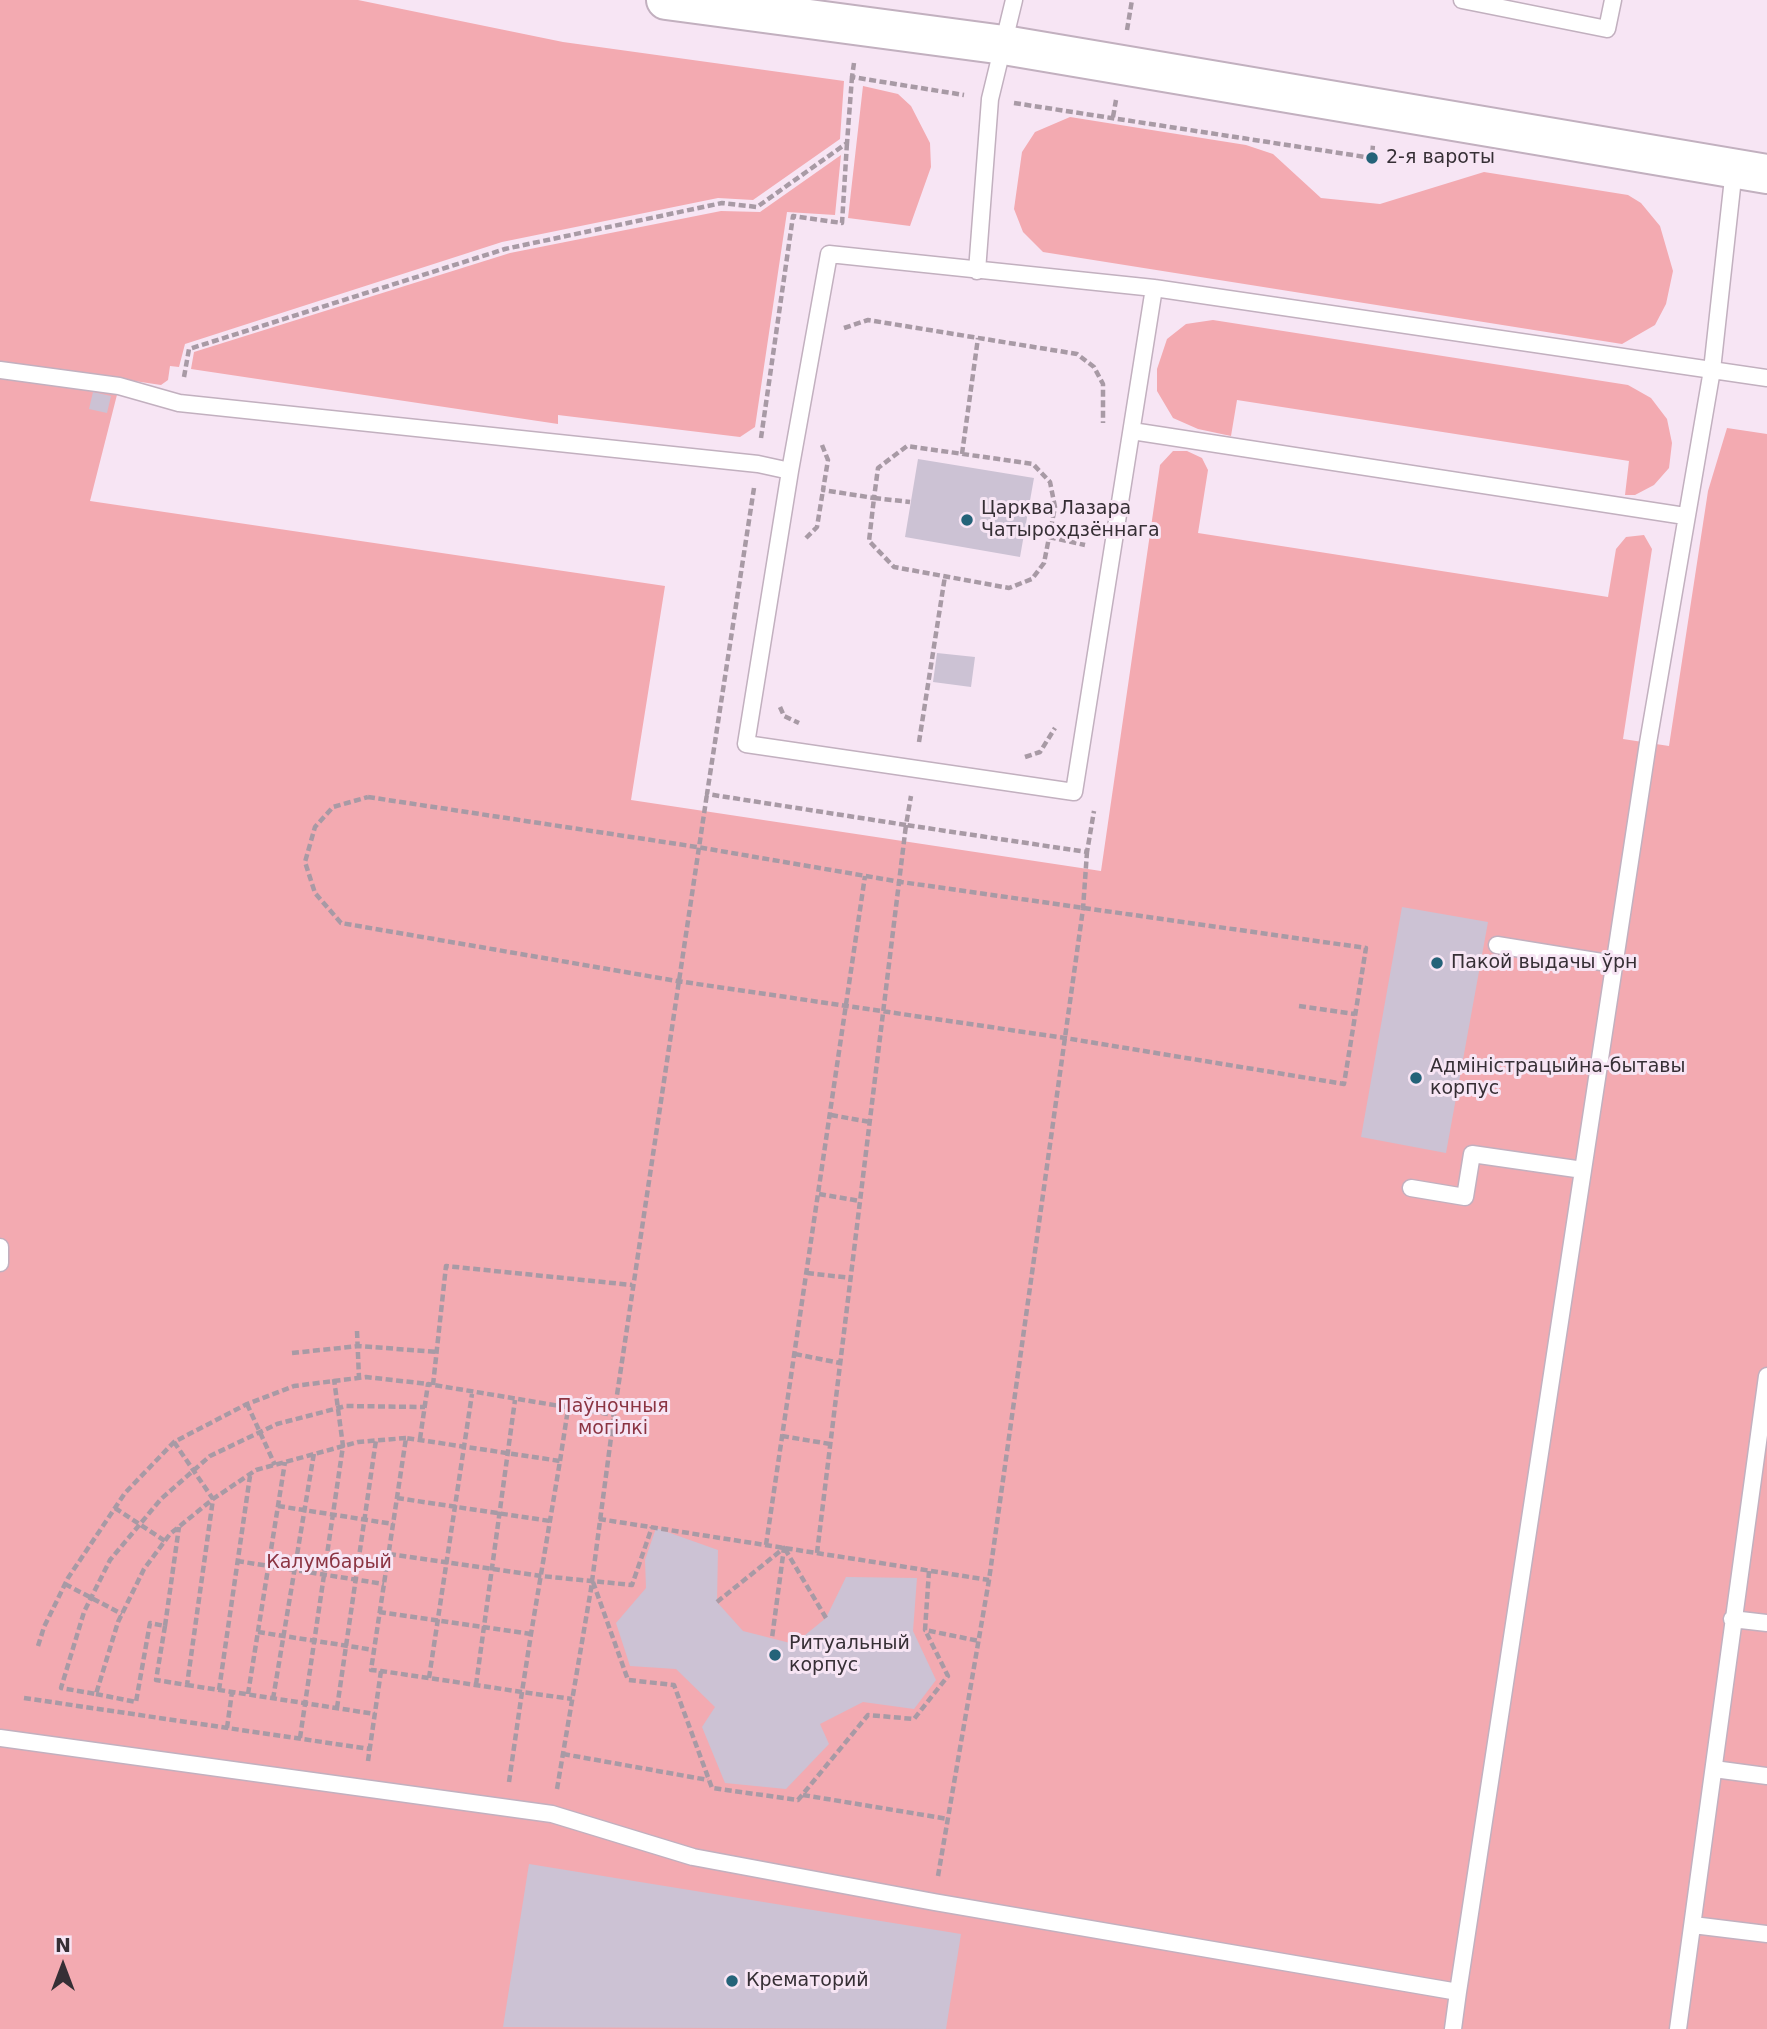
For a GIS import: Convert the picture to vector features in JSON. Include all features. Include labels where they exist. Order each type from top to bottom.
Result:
[{"type":"main road","points":[[666,0],[1004,45],[1751,171]]},
{"type":"lane","points":[[977,271],[990,99],[1014,0]]},
{"type":"lane","points":[[1462,0],[1607,29],[1613,0]]},
{"type":"lane","points":[[1453,2029],[1685,516],[1751,171]]},
{"type":"lane","points":[[1154,288],[1074,792],[746,744],[790,471],[829,254],[1154,288],[1767,378]]},
{"type":"lane","points":[[0,370],[119,386],[179,403],[758,464],[790,471]]},
{"type":"lane","points":[[1132,431],[1685,516]]},
{"type":"lane","points":[[1497,945],[1615,964]]},
{"type":"lane","points":[[1411,1188],[1465,1197],[1472,1154],[1583,1170]]},
{"type":"lane","points":[[0,1247],[0,1263]]},
{"type":"lane","points":[[1678,2029],[1732,1619],[1762,1472],[1767,1376]]},
{"type":"lane","points":[[1732,1619],[1767,1623]]},
{"type":"lane","points":[[0,1738],[552,1814],[693,1857],[934,1902],[1458,1992]]},
{"type":"lane","points":[[1714,1769],[1767,1776]]},
{"type":"lane","points":[[1693,1924],[1767,1934]]},
{"type":"path","points":[[179,403],[189,349],[505,249],[722,203],[757,207],[847,143],[852,77],[861,28]]},
{"type":"path","points":[[852,77],[1372,158]]},
{"type":"path","points":[[837,333],[850,323],[868,320],[1077,354],[1094,367],[1102,384],[1105,399],[1101,437]]},
{"type":"path","points":[[962,454],[978,338]]},
{"type":"path","points":[[907,446],[1033,464],[1050,482],[1055,506],[1044,563],[1032,579],[1009,588],[894,567],[869,541],[874,498],[878,468],[907,446]]},
{"type":"path","points":[[801,544],[817,527],[823,490]]},
{"type":"path","points":[[833,491],[910,502]]},
{"type":"path","points":[[1084,558],[1087,531]]},
{"type":"path","points":[[1049,537],[1085,545]]},
{"type":"path","points":[[919,742],[945,576]]},
{"type":"path","points":[[778,703],[784,716],[811,725]]},
{"type":"path","points":[[1022,758],[1040,751],[1056,726]]},
{"type":"path","points":[[905,740],[932,744]]},
{"type":"path","points":[[552,1814],[592,1581],[598,1519],[706,794]]},
{"type":"path","points":[[368,797],[697,847],[901,882],[1366,948],[1343,1084],[1065,1038],[677,981],[341,923],[315,893],[305,862],[315,827],[333,807],[368,797]]},
{"type":"path","points":[[934,1902],[989,1580],[1096,799]]},
{"type":"path","points":[[817,1553],[906,825],[1087,852]]},
{"type":"path","points":[[766,1545],[866,876]]},
{"type":"path","points":[[1299,1006],[1355,1014]]},
{"type":"path","points":[[831,1115],[870,1122]]},
{"type":"path","points":[[819,1194],[860,1201]]},
{"type":"path","points":[[420,1440],[437,1352],[446,1266],[632,1285]]},
{"type":"path","points":[[807,1273],[850,1278]]},
{"type":"path","points":[[357,1331],[359,1378]]},
{"type":"path","points":[[292,1353],[359,1346],[437,1352]]},
{"type":"path","points":[[795,1354],[840,1363]]},
{"type":"path","points":[[38,1646],[65,1584],[115,1508],[174,1442],[247,1404],[295,1386],[334,1379],[359,1378],[430,1384],[472,1394],[614,1415]]},
{"type":"path","points":[[300,1738],[343,1446],[334,1379]]},
{"type":"path","points":[[429,1678],[472,1394]]},
{"type":"path","points":[[476,1685],[515,1400]]},
{"type":"path","points":[[247,1404],[275,1465]]},
{"type":"path","points":[[165,1626],[150,1623],[136,1702],[61,1688],[91,1598],[110,1559],[140,1524],[210,1456],[277,1424],[338,1409],[425,1407]]},
{"type":"path","points":[[508,1788],[568,1409]]},
{"type":"path","points":[[782,1436],[830,1444]]},
{"type":"path","points":[[96,1694],[122,1614],[144,1569],[180,1525],[250,1475],[275,1465],[343,1446],[406,1438],[559,1461]]},
{"type":"path","points":[[406,1438],[371,1670],[572,1699]]},
{"type":"path","points":[[337,1708],[376,1440]]},
{"type":"path","points":[[174,1442],[213,1499],[187,1685]]},
{"type":"path","points":[[273,1699],[314,1453]]},
{"type":"path","points":[[248,1694],[285,1462]]},
{"type":"path","points":[[219,1690],[250,1475]]},
{"type":"path","points":[[397,1498],[550,1521]]},
{"type":"path","points":[[278,1506],[393,1524]]},
{"type":"path","points":[[115,1508],[165,1541]]},
{"type":"path","points":[[598,1519],[989,1580]]},
{"type":"path","points":[[180,1525],[156,1680],[375,1714]]},
{"type":"path","points":[[388,1554],[541,1576],[632,1585],[652,1527]]},
{"type":"path","points":[[718,1602],[784,1548]]},
{"type":"path","points":[[784,1548],[827,1618]]},
{"type":"path","points":[[772,1638],[784,1548]]},
{"type":"path","points":[[237,1561],[384,1584]]},
{"type":"path","points":[[592,1581],[628,1679],[674,1685],[712,1788],[798,1800],[868,1715],[914,1719],[948,1676],[925,1630],[929,1571]]},
{"type":"path","points":[[65,1584],[122,1614]]},
{"type":"path","points":[[379,1612],[531,1634]]},
{"type":"path","points":[[925,1630],[979,1641]]},
{"type":"path","points":[[258,1632],[374,1650]]},
{"type":"path","points":[[367,1766],[381,1671]]},
{"type":"path","points":[[227,1728],[232,1692]]},
{"type":"path","points":[[24,1698],[370,1749]]},
{"type":"path","points":[[563,1754],[708,1780]]},
{"type":"path","points":[[802,1795],[948,1819]]},
{"type":"green space","name":"Паўночныя могілкі","points":[[0,0],[358,0],[563,42],[844,81],[840,139],[753,200],[718,198],[502,242],[185,344],[179,367],[170,366],[168,380],[161,385],[121,379],[90,501],[665,586],[631,800],[1101,871],[1160,465],[1173,451],[1187,451],[1202,458],[1208,470],[1198,533],[1608,597],[1616,549],[1626,537],[1644,535],[1652,549],[1623,739],[1669,746],[1708,491],[1727,428],[1767,434],[1767,2029],[0,2029]]},
{"type":"green space","points":[[863,86],[898,94],[911,106],[930,143],[931,167],[910,226],[848,218]]},
{"type":"green space","points":[[1070,117],[1246,145],[1273,154],[1321,198],[1380,204],[1484,172],[1628,195],[1641,203],[1660,226],[1673,271],[1666,304],[1655,325],[1622,344],[1043,252],[1023,232],[1014,209],[1022,152],[1035,132]]},
{"type":"green space","points":[[841,155],[835,215],[787,212],[755,427],[740,437],[558,415],[558,424],[191,369],[194,352],[510,253],[721,211],[760,212]]},
{"type":"green space","points":[[1213,320],[1628,385],[1651,398],[1667,419],[1672,443],[1669,468],[1654,485],[1635,495],[1625,495],[1629,461],[1237,400],[1231,436],[1198,429],[1173,418],[1157,391],[1157,369],[1167,339],[1186,324]]},
{"type":"building","points":[[93,392],[111,396],[107,413],[89,409]]},
{"type":"building","name":"Царква Лазара Чатырохдзённага","points":[[918,459],[1034,478],[1020,557],[905,537]]},
{"type":"building","points":[[937,653],[975,657],[971,687],[933,682]]},
{"type":"building","points":[[1402,907],[1488,922],[1446,1153],[1361,1137]]},
{"type":"building","name":"Ритуальный корпус","points":[[656,1528],[718,1550],[717,1602],[743,1631],[794,1644],[826,1618],[846,1577],[917,1578],[913,1631],[936,1680],[914,1709],[863,1702],[820,1724],[829,1744],[786,1789],[725,1783],[702,1727],[715,1707],[676,1669],[630,1666],[616,1623],[646,1588],[645,1560]]},
{"type":"building","name":"Крематорий","points":[[529,1864],[961,1934],[946,2029],[503,2027]]},
{"type":"place","name":"2-я вароты","points":[[1372,158]]},
{"type":"place","name":"Царква Лазара Чатырохдзённага","points":[[967,520]]},
{"type":"place","name":"Пакой выдачы ўрн","points":[[1437,963]]},
{"type":"place","name":"Адміністрацыйна-бытавы корпус","points":[[1416,1078]]},
{"type":"place","name":"Ритуальный корпус","points":[[775,1655]]},
{"type":"place","name":"Крематорий","points":[[732,1981]]},
{"type":"park label","name":"Калумбарый","points":[[329,1563]]}]
